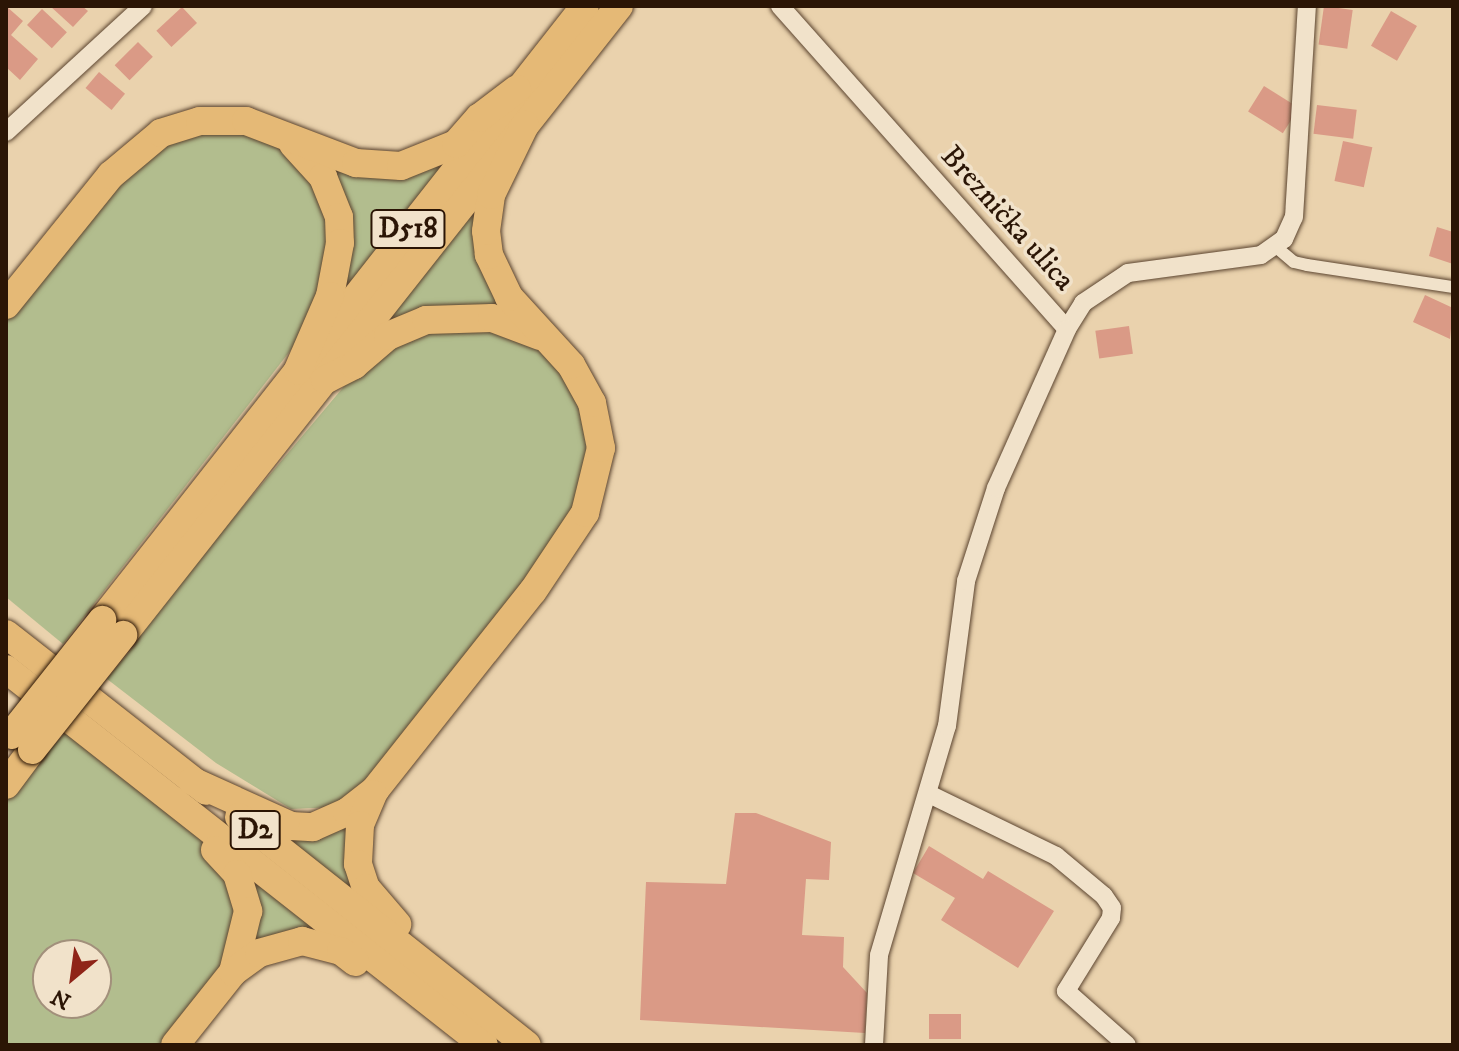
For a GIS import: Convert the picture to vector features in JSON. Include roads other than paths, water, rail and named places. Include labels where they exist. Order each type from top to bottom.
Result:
[{"type":"main road","name":"D518","points":[[112,628],[298,370],[585,6]]},
{"type":"main road","name":"D518","points":[[6,785],[16,742],[325,380],[619,6]]},
{"type":"main road","points":[[6,305],[111,175],[161,133],[224,119],[283,135],[356,163],[420,163],[456,144],[479,118],[517,89]]},
{"type":"main road","points":[[192,781],[291,826],[334,820],[375,790],[533,591],[589,503],[599,471],[598,424],[582,382],[497,277],[486,231],[491,195],[525,125]]},
{"type":"main road","points":[[283,135],[323,177],[339,217],[339,266],[298,370]]},
{"type":"main road","points":[[325,380],[354,365],[388,336],[437,318],[492,318],[544,338]]},
{"type":"main road","name":"D2","points":[[6,634],[192,781],[426,983],[484,1045]]},
{"type":"main road","name":"D2","points":[[6,669],[180,806],[426,983],[527,1045]]},
{"type":"main road","points":[[375,790],[356,848],[366,888],[426,983]]},
{"type":"main road","points":[[180,806],[237,874],[246,896],[247,928],[233,972]]},
{"type":"main road","points":[[175,1045],[233,972],[259,953],[302,941],[341,951],[370,973],[426,983]]},
{"type":"street","points":[[6,132],[143,6]]},
{"type":"street","name":"Breznička ulica","points":[[780,6],[1067,329],[1083,303],[1128,273],[1261,255],[1276,247]]},
{"type":"street","points":[[1307,6],[1294,217],[1276,247],[1294,262],[1453,287]]},
{"type":"street","points":[[874,1045],[879,955],[931,795],[976,544],[1067,329]]},
{"type":"street","points":[[931,795],[1056,856],[1104,896],[1112,908],[1111,918],[1066,991],[1127,1045]]}]
